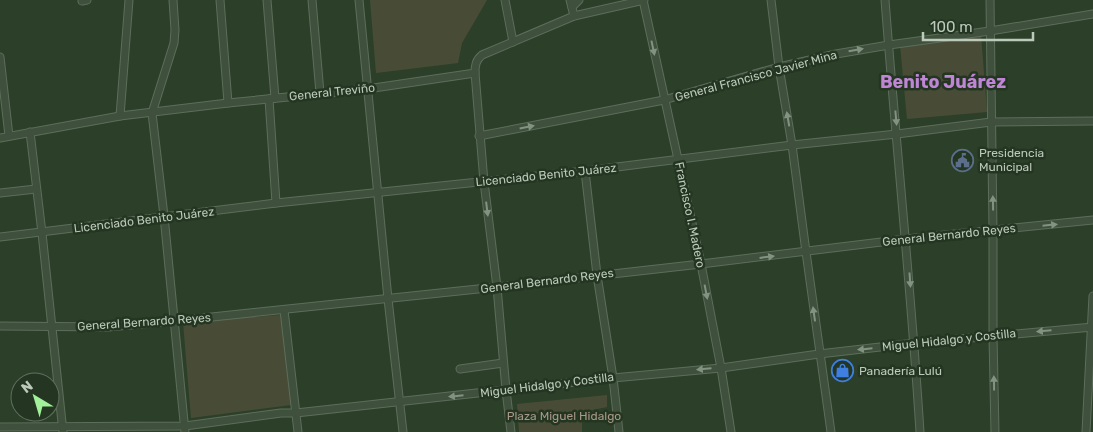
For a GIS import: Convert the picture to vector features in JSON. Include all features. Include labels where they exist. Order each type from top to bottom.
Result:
[{"type":"street","points":[[82,1],[87,0]]},
{"type":"street","points":[[120,116],[128,0]]},
{"type":"street","points":[[173,0],[174,44],[152,113],[185,429]]},
{"type":"street","points":[[220,0],[228,103]]},
{"type":"street","points":[[267,0],[276,203]]},
{"type":"street","points":[[312,0],[320,93]]},
{"type":"street","points":[[359,0],[403,432]]},
{"type":"street","points":[[505,0],[513,42]]},
{"type":"street","points":[[574,16],[571,4],[579,0]]},
{"type":"street","points":[[511,432],[479,136],[475,63],[482,55],[574,16],[643,0]]},
{"type":"street","name":"Francisco I. Madero","points":[[643,0],[701,264],[731,432]]},
{"type":"street","points":[[771,0],[831,432]]},
{"type":"street","points":[[885,0],[906,239],[920,432]]},
{"type":"street","points":[[990,0],[995,432]]},
{"type":"street","name":"General Francisco Javier Mina","points":[[479,136],[664,100],[779,67],[836,54],[1093,14]]},
{"type":"street","points":[[0,57],[2,90],[9,136]]},
{"type":"street","name":"General Treviño","points":[[0,138],[120,116],[367,89],[475,73]]},
{"type":"street","name":"Licenciado Benito Juárez","points":[[0,237],[276,203],[585,171],[991,122],[1093,121]]},
{"type":"street","points":[[30,132],[63,429]]},
{"type":"street","points":[[585,171],[597,275],[613,378],[619,432]]},
{"type":"street","points":[[0,193],[36,189]]},
{"type":"street","name":"General Bernardo Reyes","points":[[0,326],[108,327],[174,321],[496,287],[906,239],[1093,220]]},
{"type":"street","points":[[1093,296],[1087,432],[1093,432]]},
{"type":"street","points":[[284,310],[298,432]]},
{"type":"street","name":"Miguel Hidalgo y Costilla","points":[[0,427],[185,429],[281,413],[296,413],[721,368],[914,343],[1092,327]]},
{"type":"street","points":[[460,369],[503,364]]},
{"type":"green space","points":[[370,0],[487,0],[462,43],[458,63],[376,73]]},
{"type":"green space","points":[[981,35],[987,112],[907,119],[900,45]]},
{"type":"green space","points":[[281,315],[291,405],[191,418],[183,322]]},
{"type":"green space","name":"Plaza Miguel Hidalgo","points":[[607,395],[607,407],[582,412],[582,432],[519,432],[517,404]]},
{"type":"place","name":"Presidencia Municipal","points":[[963,160]]},
{"type":"place","name":"Panadería Lulú","points":[[843,371]]},
{"type":"district","name":"Benito Juárez","points":[[943,82]]}]
